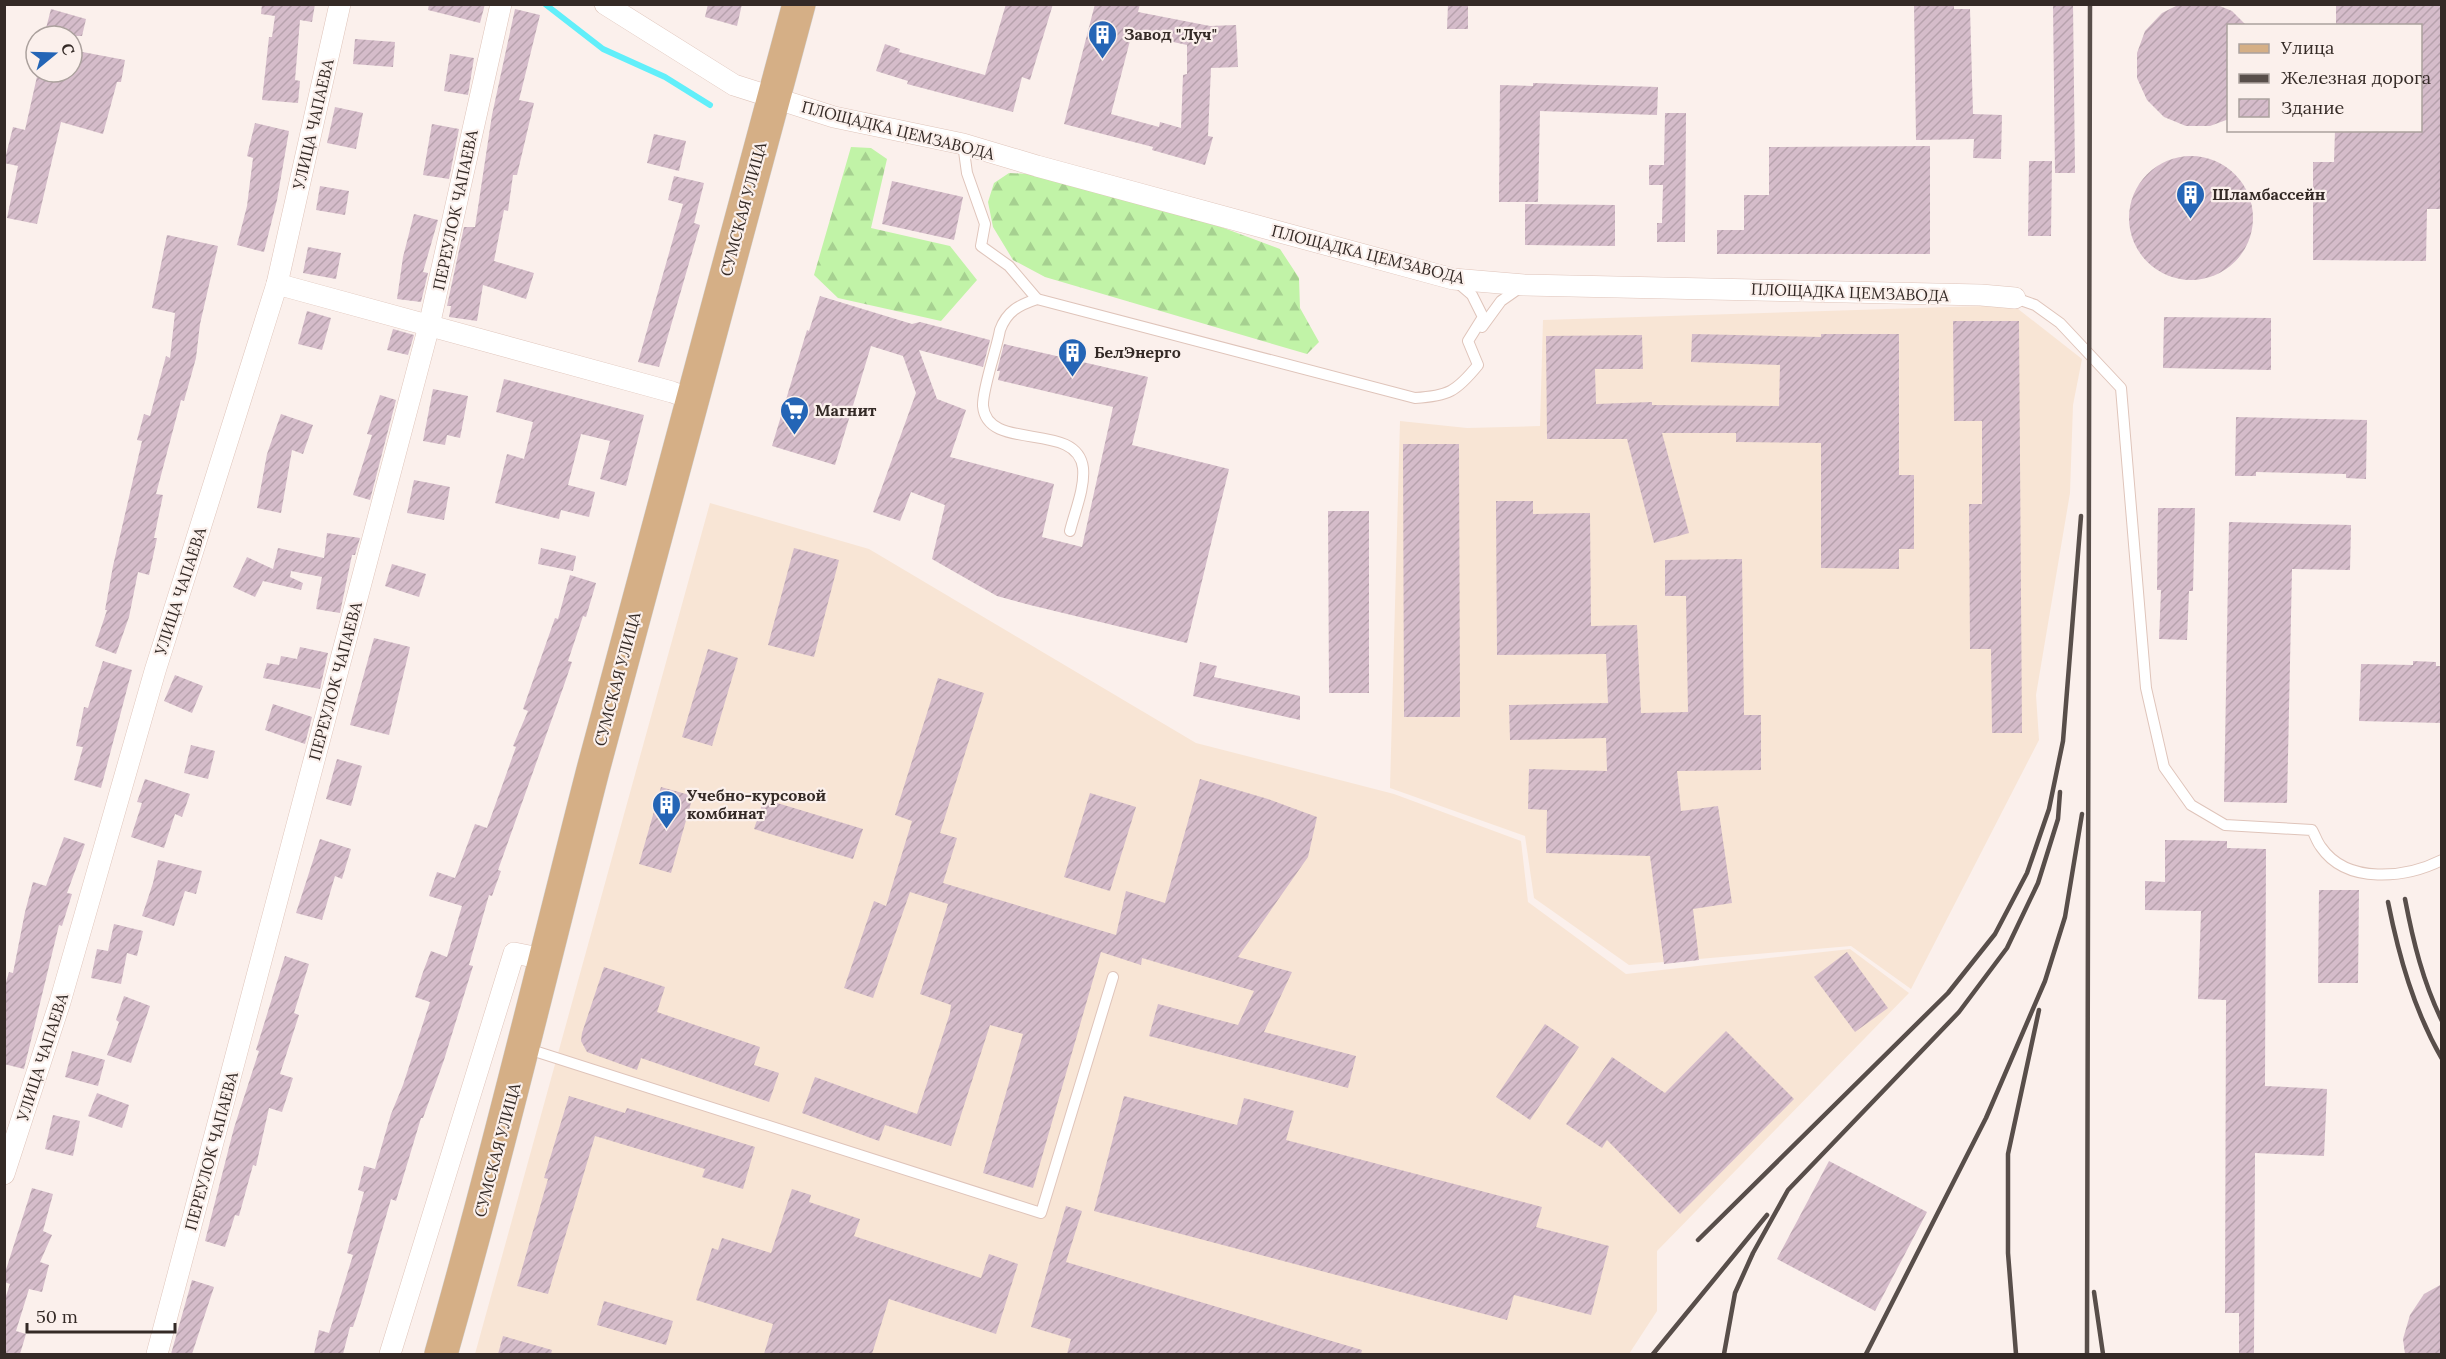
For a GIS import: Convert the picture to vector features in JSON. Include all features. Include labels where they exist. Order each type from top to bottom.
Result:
[{"type":"main road","name":"СУМСКАЯ УЛИЦА","points":[[441,1354],[524,1048],[544,959],[691,399],[799,4]]},
{"type":"street","name":"УЛИЦА ЧАПАЕВА","points":[[4,1174],[60,1002],[155,671],[277,284],[340,4]]},
{"type":"street","name":"ПЕРЕУЛОК ЧАПАЕВА","points":[[157,1354],[429,326],[501,4]]},
{"type":"street","name":"ПЛОЩАДКА ЦЕМЗАВОДА","points":[[605,4],[734,85],[774,98],[834,117],[963,144],[1453,279],[1524,285],[1981,295],[2015,298]]},
{"type":"street","points":[[277,284],[691,399]]},
{"type":"street","points":[[390,1354],[514,953],[544,959]]},
{"type":"lane","points":[[963,144],[967,173],[985,224],[981,246],[1009,266],[1037,299]]},
{"type":"lane","points":[[1453,279],[1472,295],[1483,317],[1468,340]]},
{"type":"lane","points":[[1468,340],[1491,317],[1501,301],[1524,285]]},
{"type":"lane","points":[[2015,298],[2035,305],[2060,324],[2121,388],[2146,688],[2164,767],[2191,805],[2225,825],[2312,830],[2322,848],[2343,866],[2376,876],[2423,870],[2442,860]]},
{"type":"lane","points":[[1070,531],[1082,485],[1083,466],[1074,450],[1053,440],[999,430],[986,417],[983,404],[1004,318],[1019,304],[1037,299],[1415,398],[1440,396],[1462,385],[1478,365],[1468,340]]},
{"type":"lane","points":[[524,1048],[1041,1213],[1113,977]]},
{"type":"shaded area","points":[[2013,305],[2082,359],[2073,405],[2070,493],[2036,695],[2039,740],[1911,989],[1851,946],[1629,965],[1534,898],[1525,836],[1390,788],[1400,421],[1467,428],[1540,426],[1543,320]]},
{"type":"shaded area","points":[[710,503],[869,549],[1196,743],[1394,794],[1521,841],[1528,902],[1626,974],[1850,949],[1909,993],[1657,1251],[1657,1311],[1629,1354],[475,1354]]},
{"type":"green space","points":[[851,147],[871,148],[887,159],[871,228],[950,246],[977,280],[941,321],[838,298],[814,275]]},
{"type":"green space","points":[[1009,173],[1029,174],[1189,215],[1280,249],[1299,278],[1300,308],[1319,342],[1307,354],[1045,277],[1013,260],[993,227],[988,202],[994,183]]},
{"type":"building","points":[[262,4],[315,4],[312,22],[300,20],[295,80],[300,81],[298,103],[262,100],[269,37],[272,37],[275,16],[261,14]]},
{"type":"building","points":[[429,4],[485,4],[480,23],[428,10]]},
{"type":"building","points":[[708,4],[742,4],[737,26],[705,17]]},
{"type":"building","points":[[1006,4],[1053,4],[1030,80],[1022,77],[1013,112],[907,84],[908,81],[876,71],[885,44],[900,49],[899,52],[985,75]]},
{"type":"building","points":[[1095,4],[1140,4],[1138,12],[1210,26],[1236,25],[1238,67],[1211,68],[1208,136],[1213,137],[1205,165],[1152,150],[1153,147],[1064,124]],"holes":[[[1132,33],[1187,45],[1187,74],[1183,75],[1181,128],[1160,122],[1159,127],[1111,114]]]},
{"type":"building","points":[[1448,4],[1468,4],[1468,29],[1447,29]]},
{"type":"building","points":[[1914,4],[1954,4],[1954,9],[1970,9],[1973,114],[2002,115],[2001,159],[1973,158],[1974,139],[1916,140]]},
{"type":"building","points":[[2053,4],[2073,4],[2075,173],[2055,173]]},
{"type":"building","points":[[2180,4],[2215,4],[2232,11],[2245,24],[2227,24],[2227,120],[2210,126],[2186,126],[2164,117],[2147,100],[2137,78],[2137,53],[2145,31],[2162,13]]},
{"type":"building","points":[[2336,4],[2442,4],[2442,209],[2427,209],[2426,261],[2313,260],[2313,162],[2334,162],[2335,132],[2422,132],[2422,24],[2336,24]]},
{"type":"building","points":[[51,9],[86,19],[84,28],[84,24],[47,24]]},
{"type":"building","points":[[515,9],[540,15],[519,100],[534,103],[517,175],[513,175],[508,211],[504,210],[494,261],[534,273],[526,299],[483,285],[477,321],[449,317],[451,306],[447,306],[464,227],[475,227],[492,115]]},
{"type":"building","points":[[355,39],[395,42],[393,67],[353,64]]},
{"type":"building","points":[[84,52],[125,60],[121,82],[117,82],[103,134],[61,122],[37,224],[7,218],[18,166],[4,163],[13,127],[25,130],[35,84],[84,84]]},
{"type":"building","points":[[450,54],[474,58],[468,95],[444,91]]},
{"type":"building","points":[[1533,83],[1658,87],[1657,115],[1540,111],[1538,202],[1499,202],[1500,85],[1533,86]]},
{"type":"building","points":[[335,107],[363,113],[356,149],[327,143]]},
{"type":"building","points":[[1665,113],[1686,113],[1685,242],[1657,242],[1657,223],[1662,223],[1663,185],[1649,185],[1649,165],[1664,165]]},
{"type":"building","points":[[255,123],[289,131],[277,200],[264,252],[237,245],[247,206],[253,158],[247,156]]},
{"type":"building","points":[[432,124],[459,129],[449,179],[423,175]]},
{"type":"building","points":[[654,134],[686,141],[679,171],[647,163]]},
{"type":"building","points":[[1930,146],[1930,254],[1717,254],[1717,230],[1744,230],[1744,195],[1769,195],[1769,147]]},
{"type":"building","name":"Шламбассейн","points":[[2191,156],[2215,160],[2235,174],[2249,194],[2253,218],[2249,242],[2235,262],[2215,276],[2191,280],[2167,276],[2147,262],[2133,242],[2129,218],[2133,194],[2147,174],[2167,160]]},
{"type":"building","points":[[2029,161],[2052,161],[2051,236],[2028,236]]},
{"type":"building","points":[[674,176],[704,183],[694,223],[700,225],[659,367],[638,362],[683,204],[668,200]]},
{"type":"building","points":[[892,181],[963,197],[954,240],[882,224]]},
{"type":"building","points":[[320,186],[349,191],[345,215],[316,210]]},
{"type":"building","points":[[1525,204],[1615,205],[1615,246],[1525,245]]},
{"type":"building","points":[[414,214],[438,220],[423,272],[428,273],[421,302],[397,299],[403,257]]},
{"type":"building","points":[[167,235],[218,246],[200,324],[196,358],[184,401],[181,400],[156,494],[163,495],[149,575],[138,572],[129,617],[116,654],[95,646],[107,610],[105,610],[113,566],[142,441],[137,440],[144,414],[150,416],[166,356],[170,358],[175,313],[152,308]]},
{"type":"building","points":[[308,247],[341,253],[336,279],[303,273]]},
{"type":"building","points":[[820,296],[912,324],[920,322],[990,340],[983,367],[919,350],[937,399],[966,410],[950,457],[1054,484],[1042,537],[1082,547],[1113,407],[998,380],[1000,371],[997,371],[1004,344],[1148,377],[1132,445],[1229,469],[1187,643],[997,596],[974,583],[932,559],[945,505],[911,492],[900,521],[873,512],[916,393],[903,356],[871,346],[835,465],[772,446],[807,330],[809,331]]},
{"type":"building","points":[[307,311],[331,318],[322,350],[298,344]]},
{"type":"building","points":[[2164,317],[2271,318],[2271,370],[2163,368]]},
{"type":"building","points":[[1953,321],[2019,321],[2022,733],[1992,733],[1991,649],[1970,649],[1969,504],[1982,504],[1982,421],[1954,421]]},
{"type":"building","points":[[393,329],[414,335],[408,355],[387,350]]},
{"type":"building","points":[[1692,334],[1821,337],[1821,334],[1899,334],[1899,475],[1914,475],[1914,549],[1899,549],[1899,569],[1821,568],[1821,443],[1736,442],[1736,433],[1662,433],[1689,533],[1654,543],[1627,439],[1547,439],[1546,336],[1642,335],[1643,369],[1595,369],[1596,404],[1652,402],[1652,405],[1779,406],[1780,365],[1691,362]]},
{"type":"building","points":[[504,379],[644,415],[626,486],[600,479],[610,441],[581,434],[568,485],[595,492],[589,517],[561,510],[559,519],[495,503],[507,454],[524,459],[533,422],[496,412]]},
{"type":"building","points":[[433,389],[468,396],[460,438],[447,435],[445,445],[423,441]]},
{"type":"building","points":[[380,395],[396,400],[370,500],[353,495],[372,435],[367,434]]},
{"type":"building","points":[[281,414],[313,425],[303,454],[292,450],[281,513],[257,508],[267,454]]},
{"type":"building","points":[[2236,417],[2367,420],[2366,479],[2346,478],[2346,474],[2256,472],[2256,476],[2235,476]]},
{"type":"building","points":[[1403,444],[1459,444],[1460,717],[1404,717]]},
{"type":"building","points":[[414,480],[450,487],[444,520],[407,513]]},
{"type":"building","points":[[1496,501],[1533,501],[1533,514],[1590,513],[1591,626],[1637,625],[1641,713],[1688,712],[1686,596],[1665,596],[1665,560],[1742,559],[1744,715],[1761,715],[1761,770],[1677,771],[1681,811],[1718,806],[1732,903],[1693,909],[1699,960],[1664,964],[1650,856],[1546,853],[1547,810],[1528,809],[1529,769],[1607,771],[1606,738],[1510,740],[1509,705],[1608,703],[1606,654],[1497,655]]},
{"type":"building","points":[[2158,508],[2195,508],[2193,591],[2189,591],[2187,640],[2159,639],[2161,590],[2157,590]]},
{"type":"building","points":[[1328,511],[1369,511],[1369,693],[1329,693]]},
{"type":"building","points":[[2229,522],[2351,525],[2350,570],[2292,569],[2287,803],[2224,802]]},
{"type":"building","points":[[327,533],[360,538],[355,555],[352,555],[340,613],[316,609],[322,577],[291,571],[290,577],[303,583],[301,590],[263,581],[255,597],[233,587],[247,557],[273,569],[278,548],[324,558]]},
{"type":"building","points":[[541,548],[576,556],[573,571],[538,564]]},
{"type":"building","points":[[794,548],[839,560],[814,657],[768,645]]},
{"type":"building","points":[[392,564],[426,574],[419,597],[385,586]]},
{"type":"building","points":[[570,575],[596,583],[586,617],[583,616],[568,661],[572,662],[498,870],[501,871],[492,896],[489,895],[469,965],[473,966],[444,1060],[423,1118],[421,1118],[396,1201],[391,1199],[362,1300],[353,1327],[350,1327],[343,1354],[314,1354],[319,1330],[329,1333],[353,1255],[347,1253],[364,1192],[358,1190],[364,1166],[375,1169],[391,1114],[430,1002],[415,997],[423,972],[431,951],[447,957],[462,906],[429,896],[437,872],[455,878],[475,824],[487,828],[516,747],[513,746],[528,711],[523,709],[555,618],[558,619]]},
{"type":"building","points":[[374,638],[410,647],[389,735],[350,725]]},
{"type":"building","points":[[300,647],[328,653],[320,689],[263,678],[267,663],[279,665],[281,656],[297,659]]},
{"type":"building","points":[[708,649],[738,658],[712,746],[682,737]]},
{"type":"building","points":[[103,661],[132,670],[101,788],[74,780],[83,747],[76,746],[84,707],[88,708]]},
{"type":"building","points":[[2413,661],[2436,662],[2436,666],[2442,666],[2442,723],[2359,721],[2361,664],[2413,665]]},
{"type":"building","points":[[1200,662],[1217,666],[1214,677],[1300,696],[1300,720],[1193,696]]},
{"type":"building","points":[[175,675],[203,686],[192,713],[164,701]]},
{"type":"building","points":[[938,678],[984,693],[940,833],[957,838],[943,883],[1116,935],[1126,891],[1165,903],[1200,779],[1268,799],[1317,817],[1308,857],[1238,957],[1292,972],[1264,1032],[1356,1056],[1348,1088],[1149,1036],[1158,1004],[1238,1025],[1254,991],[1142,958],[1141,965],[1101,952],[1033,1188],[983,1173],[1023,1034],[990,1025],[951,1146],[885,1125],[879,1141],[802,1113],[815,1077],[917,1114],[950,1013],[951,1005],[920,994],[948,904],[910,892],[873,998],[844,988],[874,901],[886,906],[912,821],[895,815]]},
{"type":"building","points":[[273,704],[312,717],[305,744],[265,730]]},
{"type":"building","points":[[191,745],[215,751],[208,779],[184,773]]},
{"type":"building","points":[[337,759],[362,766],[351,806],[326,799]]},
{"type":"building","points":[[145,779],[190,794],[182,817],[175,814],[164,848],[131,837],[142,803],[137,802]]},
{"type":"building","name":"Учебно-курсовой комбинат","points":[[661,787],[693,796],[671,873],[639,864]]},
{"type":"building","points":[[1090,793],[1136,807],[1110,891],[1064,877]]},
{"type":"building","points":[[764,799],[863,829],[853,859],[754,829]]},
{"type":"building","points":[[64,837],[85,844],[67,893],[72,894],[62,926],[59,925],[24,1069],[4,1064],[4,989],[9,972],[13,973],[33,882],[46,886]]},
{"type":"building","points":[[320,839],[351,849],[342,879],[335,876],[322,920],[296,913]]},
{"type":"building","points":[[2165,840],[2227,841],[2227,848],[2266,849],[2265,1086],[2327,1089],[2324,1156],[2255,1153],[2254,1354],[2239,1354],[2239,1313],[2225,1313],[2226,1000],[2198,999],[2201,911],[2145,910],[2145,881],[2165,882]]},
{"type":"building","points":[[158,860],[202,871],[196,894],[185,891],[174,926],[142,916]]},
{"type":"building","points":[[2319,890],[2359,890],[2358,983],[2318,983]]},
{"type":"building","points":[[114,924],[143,931],[137,956],[127,953],[121,984],[91,978],[97,949],[108,951]]},
{"type":"building","points":[[1847,952],[1888,1008],[1855,1032],[1814,977]]},
{"type":"building","points":[[285,956],[309,964],[294,1013],[299,1015],[280,1074],[293,1078],[282,1112],[269,1108],[256,1166],[253,1165],[239,1216],[235,1215],[225,1247],[205,1241],[234,1128],[259,1051],[256,1050]]},
{"type":"building","points":[[604,967],[665,987],[657,1012],[760,1047],[754,1065],[779,1073],[769,1102],[641,1058],[637,1070],[587,1052],[581,1041],[582,1033]]},
{"type":"building","points":[[124,996],[150,1006],[131,1063],[107,1055],[119,1022],[116,1020]]},
{"type":"building","points":[[1545,1024],[1579,1047],[1530,1120],[1496,1097]]},
{"type":"building","points":[[1726,1031],[1794,1099],[1680,1214],[1607,1140],[1602,1148],[1566,1124],[1612,1057],[1665,1093]]},
{"type":"building","points":[[72,1051],[105,1060],[98,1086],[65,1077]]},
{"type":"building","points":[[97,1093],[129,1105],[122,1128],[88,1116]]},
{"type":"building","points":[[569,1096],[625,1113],[627,1108],[755,1147],[743,1189],[702,1177],[705,1169],[595,1136],[548,1294],[517,1286],[548,1179],[544,1178]]},
{"type":"building","points":[[1124,1096],[1237,1125],[1244,1098],[1294,1111],[1286,1140],[1542,1207],[1536,1227],[1609,1246],[1591,1315],[1514,1295],[1507,1320],[1094,1211]]},
{"type":"building","points":[[53,1115],[80,1121],[73,1156],[45,1149]]},
{"type":"building","points":[[1829,1161],[1927,1212],[1875,1311],[1777,1259]]},
{"type":"building","points":[[32,1188],[53,1194],[43,1231],[52,1235],[40,1262],[49,1265],[42,1292],[29,1289],[16,1331],[26,1334],[20,1354],[4,1354],[4,1302],[10,1284],[4,1282],[4,1276]]},
{"type":"building","points":[[792,1189],[811,1195],[809,1202],[860,1219],[854,1236],[981,1278],[989,1254],[1018,1264],[996,1334],[889,1299],[872,1354],[764,1354],[773,1324],[696,1300],[712,1248],[718,1250],[722,1238],[771,1253]]},
{"type":"building","points":[[1066,1206],[1082,1211],[1066,1262],[1362,1350],[1361,1354],[1067,1354],[1071,1339],[1031,1327]]},
{"type":"building","points":[[192,1280],[214,1287],[192,1354],[171,1354]]},
{"type":"building","points":[[2442,1284],[2442,1354],[2405,1354],[2403,1339],[2410,1315],[2424,1294]]},
{"type":"building","points":[[604,1301],[673,1321],[666,1345],[597,1325]]},
{"type":"building","points":[[503,1336],[552,1350],[551,1354],[498,1354]]},
{"type":"waterway","points":[[545,4],[603,49],[665,77],[710,105]]},
{"type":"railway","points":[[2087,1354],[2090,4]]},
{"type":"railway","points":[[1698,1240],[1948,993],[1995,934],[2027,873],[2049,809],[2063,741],[2081,516]]},
{"type":"railway","points":[[1724,1354],[1735,1293],[1753,1253],[1788,1190],[1959,1012],[2007,948],[2038,883],[2058,819],[2060,792]]},
{"type":"railway","points":[[1866,1354],[1986,1118],[2045,981],[2065,917],[2082,814]]},
{"type":"railway","points":[[2405,899],[2419,961],[2442,1021]]},
{"type":"railway","points":[[2388,902],[2409,983],[2423,1022],[2442,1059]]},
{"type":"railway","points":[[2016,1354],[2008,1253],[2008,1154],[2039,1010]]},
{"type":"railway","points":[[1653,1354],[1767,1215]]},
{"type":"railway","points":[[2094,1292],[2103,1354]]},
{"type":"place","name":"Завод \"Луч\"","points":[[1103,60]]},
{"type":"place","name":"Шламбассейн","points":[[2191,220]]},
{"type":"place","name":"БелЭнерго","points":[[1073,378]]},
{"type":"place","name":"Магнит","points":[[794,436]]},
{"type":"place","name":"Учебно-курсовой комбинат","points":[[666,830]]}]
